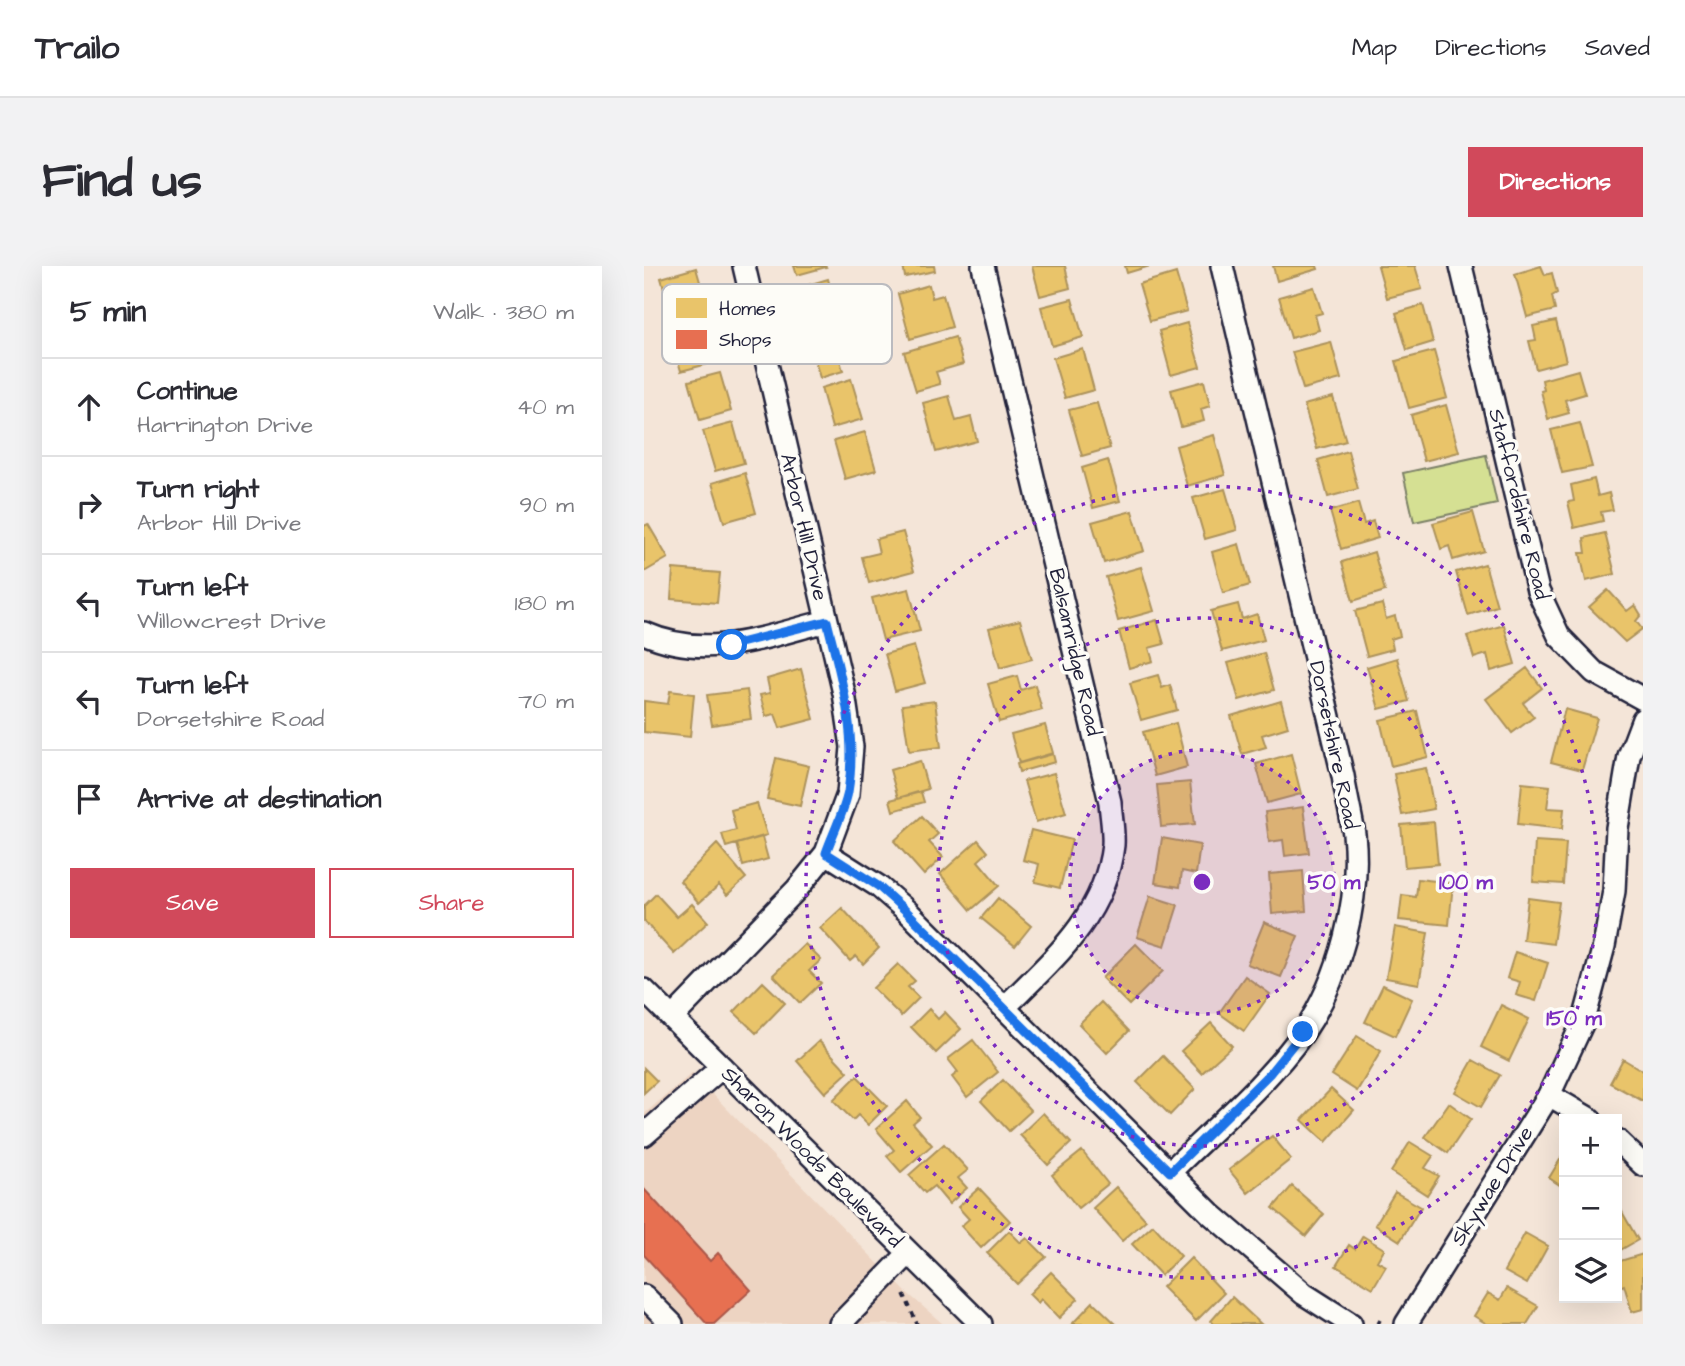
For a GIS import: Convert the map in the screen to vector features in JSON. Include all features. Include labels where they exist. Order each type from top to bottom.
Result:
[{"type":"street","name":"Arbor Hill Drive","points":[[744,266],[748,284]]},
{"type":"street","name":"Balsamridge Road","points":[[983,266],[1110,802],[1113,844],[1104,883],[1088,917],[1067,945],[1004,1007]]},
{"type":"street","name":"Dorsetshire Road","points":[[1170,1172],[1270,1073],[1303,1032],[1326,991],[1344,944],[1353,895],[1354,836],[1343,776],[1222,266]]},
{"type":"street","name":"Staffordshire Road","points":[[1461,266],[1538,591],[1559,636],[1594,672],[1643,699]]},
{"type":"street","name":"Arbor Hill Drive","points":[[672,1018],[797,889],[826,853],[848,794],[852,747],[844,693],[767,364]]},
{"type":"street","points":[[644,633],[661,641],[705,648],[732,645],[827,621]]},
{"type":"street","name":"Skywae Drive","points":[[1406,1324],[1549,1095],[1584,1020],[1604,946],[1614,891],[1617,828],[1629,756],[1643,719]]},
{"type":"street","points":[[826,853],[888,894],[1211,1213],[1304,1294],[1351,1324]]},
{"type":"street","name":"Sharon Woods Boulevard","points":[[644,990],[981,1324]]},
{"type":"street","points":[[644,1135],[722,1067]]},
{"type":"street","points":[[1549,1095],[1581,1114]]},
{"type":"street","points":[[1622,1145],[1643,1165]]},
{"type":"street","points":[[841,1324],[909,1253]]},
{"type":"street","points":[[644,1296],[672,1324]]},
{"type":"path","points":[[897,1292],[903,1296],[917,1324]]},
{"type":"shaded area","points":[[692,1073],[905,1291],[943,1324],[644,1324],[644,1114]]},
{"type":"green space","points":[[1486,455],[1497,504],[1414,522],[1403,473]]},
{"type":"building: Homes","points":[[794,266],[825,266],[826,267],[797,275]]},
{"type":"building: Homes","points":[[903,266],[934,266],[935,271],[905,277]]},
{"type":"building: Homes","points":[[1032,266],[1065,266],[1070,288],[1040,296]]},
{"type":"building: Homes","points":[[1125,266],[1150,266],[1127,273]]},
{"type":"building: Homes","points":[[1273,266],[1317,266],[1318,269],[1277,281]]},
{"type":"building: Homes","points":[[1378,266],[1415,266],[1422,289],[1387,298]]},
{"type":"building: Homes","points":[[1541,266],[1545,275],[1552,273],[1557,293],[1552,296],[1555,310],[1527,317],[1515,274]]},
{"type":"building: Homes","points":[[696,268],[701,284],[663,284],[661,278]]},
{"type":"building: Homes","points":[[1176,273],[1187,311],[1150,321],[1139,284]]},
{"type":"building: Homes","points":[[828,279],[829,284],[811,284]]},
{"type":"building: Homes","points":[[929,285],[932,298],[943,295],[952,327],[910,339],[898,294]]},
{"type":"building: Homes","points":[[1314,287],[1322,313],[1315,315],[1319,330],[1291,338],[1279,297]]},
{"type":"building: Homes","points":[[1072,299],[1083,337],[1052,346],[1041,307]]},
{"type":"building: Homes","points":[[1423,305],[1433,342],[1407,350],[1396,313]]},
{"type":"building: Homes","points":[[1556,321],[1566,361],[1536,369],[1529,341],[1536,340],[1533,326]]},
{"type":"building: Homes","points":[[1187,323],[1200,367],[1171,375],[1159,331]]},
{"type":"building: Homes","points":[[955,337],[963,364],[936,372],[940,384],[916,391],[904,352]]},
{"type":"building: Homes","points":[[1331,342],[1341,379],[1303,389],[1292,352]]},
{"type":"building: Homes","points":[[1083,349],[1094,390],[1065,398],[1053,358]]},
{"type":"building: Homes","points":[[1434,351],[1447,398],[1409,408],[1396,361]]},
{"type":"building: Homes","points":[[679,364],[708,364],[681,371]]},
{"type":"building: Homes","points":[[816,364],[841,364],[843,371],[820,378]]},
{"type":"building: Homes","points":[[1578,370],[1585,394],[1565,400],[1569,413],[1548,419],[1541,391],[1544,390],[1542,380]]},
{"type":"building: Homes","points":[[720,373],[731,411],[700,420],[689,381]]},
{"type":"building: Homes","points":[[851,379],[863,419],[832,428],[821,388]]},
{"type":"building: Homes","points":[[1204,381],[1210,406],[1201,409],[1204,421],[1181,427],[1171,390]]},
{"type":"building: Homes","points":[[949,396],[956,421],[971,417],[977,441],[936,452],[923,403]]},
{"type":"building: Homes","points":[[1333,397],[1346,441],[1317,449],[1304,405]]},
{"type":"building: Homes","points":[[1097,403],[1110,448],[1082,456],[1069,410]]},
{"type":"building: Homes","points":[[1446,405],[1459,452],[1424,461],[1411,415]]},
{"type":"building: Homes","points":[[733,423],[744,463],[715,471],[703,431]]},
{"type":"building: Homes","points":[[1580,423],[1592,467],[1562,473],[1551,430]]},
{"type":"building: Homes","points":[[865,432],[876,470],[845,479],[834,441]]},
{"type":"building: Homes","points":[[1214,435],[1225,475],[1187,486],[1176,446]]},
{"type":"building: Homes","points":[[1348,451],[1358,489],[1328,497],[1318,460]]},
{"type":"building: Homes","points":[[1108,460],[1120,501],[1093,508],[1082,468]]},
{"type":"building: Homes","points":[[745,473],[756,513],[724,522],[712,483]]},
{"type":"building: Homes","points":[[1594,479],[1598,496],[1609,493],[1613,510],[1601,512],[1603,521],[1574,528],[1568,502],[1574,501],[1571,485]]},
{"type":"building: Homes","points":[[1225,489],[1237,530],[1205,539],[1193,498]]},
{"type":"building: Homes","points":[[1358,503],[1364,524],[1373,521],[1378,538],[1341,549],[1330,511]]},
{"type":"building: Homes","points":[[1132,511],[1144,551],[1104,563],[1092,522]]},
{"type":"building: Homes","points":[[1473,512],[1484,551],[1453,560],[1449,546],[1441,549],[1433,523]]},
{"type":"building: Homes","points":[[648,524],[668,558],[644,572],[644,526]]},
{"type":"building: Homes","points":[[903,532],[914,571],[869,583],[862,557],[879,553],[876,539]]},
{"type":"building: Homes","points":[[1605,533],[1615,574],[1586,581],[1580,553],[1586,553],[1584,538]]},
{"type":"building: Homes","points":[[1239,544],[1250,585],[1223,593],[1212,552]]},
{"type":"building: Homes","points":[[1374,552],[1385,591],[1353,601],[1342,562]]},
{"type":"building: Homes","points":[[1485,564],[1497,606],[1468,615],[1456,572]]},
{"type":"building: Homes","points":[[1141,567],[1154,611],[1118,621],[1106,577]]},
{"type":"building: Homes","points":[[673,569],[720,573],[717,603],[671,599]]},
{"type":"building: Homes","points":[[909,589],[920,631],[883,640],[872,598]]},
{"type":"building: Homes","points":[[1608,590],[1627,611],[1635,605],[1641,615],[1636,621],[1642,629],[1625,642],[1589,607]]},
{"type":"building: Homes","points":[[1238,604],[1242,619],[1257,614],[1264,640],[1222,651],[1211,611]]},
{"type":"building: Homes","points":[[1382,604],[1386,619],[1395,616],[1400,636],[1391,639],[1393,649],[1367,656],[1355,611]]},
{"type":"building: Homes","points":[[1020,620],[1032,659],[1000,668],[989,628]]},
{"type":"building: Homes","points":[[1157,620],[1164,644],[1149,648],[1153,661],[1129,668],[1119,631]]},
{"type":"building: Homes","points":[[1504,625],[1515,664],[1491,671],[1487,654],[1474,658],[1467,636]]},
{"type":"building: Homes","points":[[914,646],[925,683],[895,691],[885,654]]},
{"type":"building: Homes","points":[[1264,653],[1274,690],[1239,700],[1228,663]]},
{"type":"building: Homes","points":[[1397,658],[1409,701],[1379,709],[1367,667]]},
{"type":"building: Homes","points":[[1527,668],[1542,688],[1523,703],[1534,717],[1512,733],[1486,699]]},
{"type":"building: Homes","points":[[801,669],[814,719],[780,728],[775,714],[766,716],[760,695],[770,693],[767,679]]},
{"type":"building: Homes","points":[[1158,675],[1162,688],[1170,685],[1177,710],[1141,720],[1130,683]]},
{"type":"building: Homes","points":[[1017,676],[1021,690],[1035,685],[1042,710],[999,722],[988,684]]},
{"type":"building: Homes","points":[[747,690],[751,719],[712,725],[707,695]]},
{"type":"building: Homes","points":[[670,691],[694,694],[690,737],[644,732],[644,701],[668,704]]},
{"type":"building: Homes","points":[[935,701],[941,747],[909,751],[902,705]]},
{"type":"building: Homes","points":[[1281,701],[1288,727],[1262,735],[1266,747],[1242,754],[1231,716]]},
{"type":"building: Homes","points":[[1565,709],[1597,718],[1582,770],[1551,762]]},
{"type":"building: Homes","points":[[1417,711],[1428,757],[1391,766],[1380,720]]},
{"type":"building: Homes","points":[[1176,723],[1187,767],[1155,776],[1143,732]]},
{"type":"building: Homes","points":[[1045,725],[1053,753],[1019,763],[1011,734]]},
{"type":"building: Homes","points":[[1053,754],[1055,762],[1019,772],[1017,764]]},
{"type":"building: Homes","points":[[1291,754],[1301,794],[1267,803],[1256,764]]},
{"type":"building: Homes","points":[[776,758],[809,766],[800,806],[767,799]]},
{"type":"building: Homes","points":[[920,761],[928,789],[898,798],[890,770]]},
{"type":"building: Homes","points":[[1426,768],[1434,809],[1402,815],[1394,774]]},
{"type":"building: Homes","points":[[1054,773],[1066,813],[1036,822],[1024,781]]},
{"type":"building: Homes","points":[[1190,782],[1195,824],[1161,827],[1157,785]]},
{"type":"building: Homes","points":[[1522,783],[1550,786],[1547,808],[1564,809],[1562,829],[1518,824]]},
{"type":"building: Homes","points":[[921,792],[924,802],[893,811],[890,800]]},
{"type":"building: Homes","points":[[757,803],[767,835],[726,847],[722,834],[736,830],[731,810]]},
{"type":"building: Homes","points":[[1303,807],[1309,853],[1285,856],[1283,840],[1269,842],[1265,812]]},
{"type":"building: Homes","points":[[922,816],[938,834],[929,842],[943,857],[924,875],[894,841]]},
{"type":"building: Homes","points":[[1434,822],[1438,864],[1405,867],[1401,825]]},
{"type":"building: Homes","points":[[1031,830],[1072,840],[1060,888],[1035,882],[1039,864],[1023,860]]},
{"type":"building: Homes","points":[[762,837],[768,859],[743,866],[737,844]]},
{"type":"building: Homes","points":[[1162,838],[1200,845],[1196,874],[1182,871],[1180,887],[1155,883]]},
{"type":"building: Homes","points":[[978,840],[988,852],[978,861],[999,886],[971,910],[940,874]]},
{"type":"building: Homes","points":[[1535,841],[1566,843],[1563,884],[1533,882]]},
{"type":"building: Homes","points":[[717,844],[746,878],[727,895],[719,885],[699,903],[680,881]]},
{"type":"building: Homes","points":[[1303,871],[1306,911],[1272,914],[1269,874]]},
{"type":"building: Homes","points":[[1418,879],[1453,883],[1449,925],[1399,920],[1402,895],[1416,897]]},
{"type":"building: Homes","points":[[656,894],[677,917],[692,904],[708,922],[674,954],[644,921],[644,906]]},
{"type":"building: Homes","points":[[1150,896],[1178,905],[1165,946],[1137,937]]},
{"type":"building: Homes","points":[[998,898],[1031,926],[1015,946],[981,918]]},
{"type":"building: Homes","points":[[1528,898],[1559,902],[1553,944],[1523,940]]},
{"type":"building: Homes","points":[[842,908],[879,948],[863,964],[856,956],[850,961],[820,928]]},
{"type":"building: Homes","points":[[1264,922],[1298,936],[1281,977],[1247,964]]},
{"type":"building: Homes","points":[[1395,927],[1428,933],[1419,984],[1386,978]]},
{"type":"building: Homes","points":[[805,944],[821,960],[809,971],[821,983],[800,1003],[773,975]]},
{"type":"building: Homes","points":[[1136,944],[1163,971],[1129,1005],[1102,978]]},
{"type":"building: Homes","points":[[1515,952],[1548,963],[1536,1001],[1516,995],[1520,982],[1507,978]]},
{"type":"building: Homes","points":[[898,964],[915,981],[908,987],[919,998],[901,1016],[873,988]]},
{"type":"building: Homes","points":[[1245,976],[1270,994],[1244,1031],[1219,1013]]},
{"type":"building: Homes","points":[[763,982],[785,1003],[756,1033],[734,1012]]},
{"type":"building: Homes","points":[[1383,985],[1412,999],[1395,1036],[1365,1022]]},
{"type":"building: Homes","points":[[1101,1002],[1129,1031],[1107,1053],[1079,1024]]},
{"type":"building: Homes","points":[[1501,1005],[1529,1019],[1509,1061],[1481,1047]]},
{"type":"building: Homes","points":[[929,1009],[938,1019],[945,1012],[961,1029],[936,1053],[911,1027]]},
{"type":"building: Homes","points":[[1211,1023],[1232,1046],[1202,1073],[1181,1051]]},
{"type":"building: Homes","points":[[1357,1036],[1381,1051],[1357,1091],[1332,1075]]},
{"type":"building: Homes","points":[[973,1040],[998,1072],[967,1097],[952,1077],[958,1072],[948,1059]]},
{"type":"building: Homes","points":[[819,1041],[848,1072],[825,1093],[797,1061]]},
{"type":"building: Homes","points":[[1163,1056],[1195,1089],[1170,1115],[1137,1082]]},
{"type":"building: Homes","points":[[1623,1059],[1643,1071],[1643,1101],[1610,1083]]},
{"type":"building: Homes","points":[[1473,1060],[1500,1075],[1481,1107],[1455,1092]]},
{"type":"building: Homes","points":[[644,1068],[657,1081],[644,1093]]},
{"type":"building: Homes","points":[[857,1076],[887,1106],[868,1125],[858,1115],[853,1120],[833,1100]]},
{"type":"building: Homes","points":[[1003,1080],[1031,1111],[1009,1131],[981,1101]]},
{"type":"building: Homes","points":[[1331,1089],[1354,1110],[1326,1142],[1302,1120]]},
{"type":"building: Homes","points":[[907,1101],[920,1117],[913,1123],[932,1145],[901,1172],[887,1156],[894,1150],[876,1129]]},
{"type":"building: Homes","points":[[1449,1103],[1471,1119],[1448,1153],[1425,1137]]},
{"type":"building: Homes","points":[[1043,1113],[1071,1143],[1048,1165],[1020,1135]]},
{"type":"building: Homes","points":[[1272,1136],[1291,1159],[1248,1193],[1229,1170]]},
{"type":"building: Homes","points":[[1410,1142],[1433,1156],[1425,1168],[1439,1176],[1427,1195],[1391,1172]]},
{"type":"building: Homes","points":[[944,1144],[968,1170],[958,1178],[967,1188],[949,1204],[934,1186],[925,1193],[909,1175]]},
{"type":"building: Homes","points":[[1082,1151],[1108,1184],[1078,1208],[1052,1175]]},
{"type":"building: Homes","points":[[1559,1161],[1559,1185],[1549,1178]]},
{"type":"building: Homes","points":[[1292,1186],[1324,1214],[1306,1236],[1273,1208]]},
{"type":"building: Homes","points":[[1116,1187],[1146,1220],[1122,1241],[1093,1208]]},
{"type":"building: Homes","points":[[979,1188],[1010,1221],[981,1248],[961,1226],[969,1219],[958,1207]]},
{"type":"building: Homes","points":[[1395,1192],[1421,1207],[1400,1241],[1375,1225]]},
{"type":"building: Homes","points":[[1622,1212],[1638,1240],[1622,1249]]},
{"type":"building: Homes","points":[[1153,1225],[1181,1256],[1161,1275],[1132,1244]]},
{"type":"building: Homes","points":[[1009,1231],[1021,1243],[1027,1238],[1046,1257],[1017,1284],[987,1253]]},
{"type":"building: Homes","points":[[1525,1233],[1548,1246],[1527,1284],[1504,1271]]},
{"type":"building: Homes","points":[[1363,1236],[1384,1249],[1377,1261],[1386,1266],[1373,1288],[1336,1266],[1349,1245],[1355,1249]]},
{"type":"building: Homes","points":[[1643,1254],[1643,1309],[1632,1312],[1624,1285],[1622,1286],[1622,1260]]},
{"type":"building: Homes","points":[[1191,1258],[1224,1293],[1196,1321],[1162,1287]]},
{"type":"building: Homes","points":[[1051,1272],[1078,1299],[1059,1318],[1041,1299],[1038,1303],[1029,1294]]},
{"type":"building: Homes","points":[[1507,1288],[1538,1306],[1527,1324],[1487,1324],[1474,1316],[1488,1293],[1500,1300]]},
{"type":"building: Homes","points":[[1232,1297],[1261,1324],[1214,1324],[1211,1321]]},
{"type":"building: Homes","points":[[1093,1302],[1116,1324],[1072,1324]]},
{"type":"building: Shops","points":[[644,1189],[710,1261],[718,1253],[751,1290],[714,1324],[707,1324],[644,1255]]},
{"type":"route","points":[[732,645],[827,621],[844,693],[852,747],[848,794],[826,853],[878,886],[906,911],[1170,1172],[1270,1073],[1303,1032]]}]
